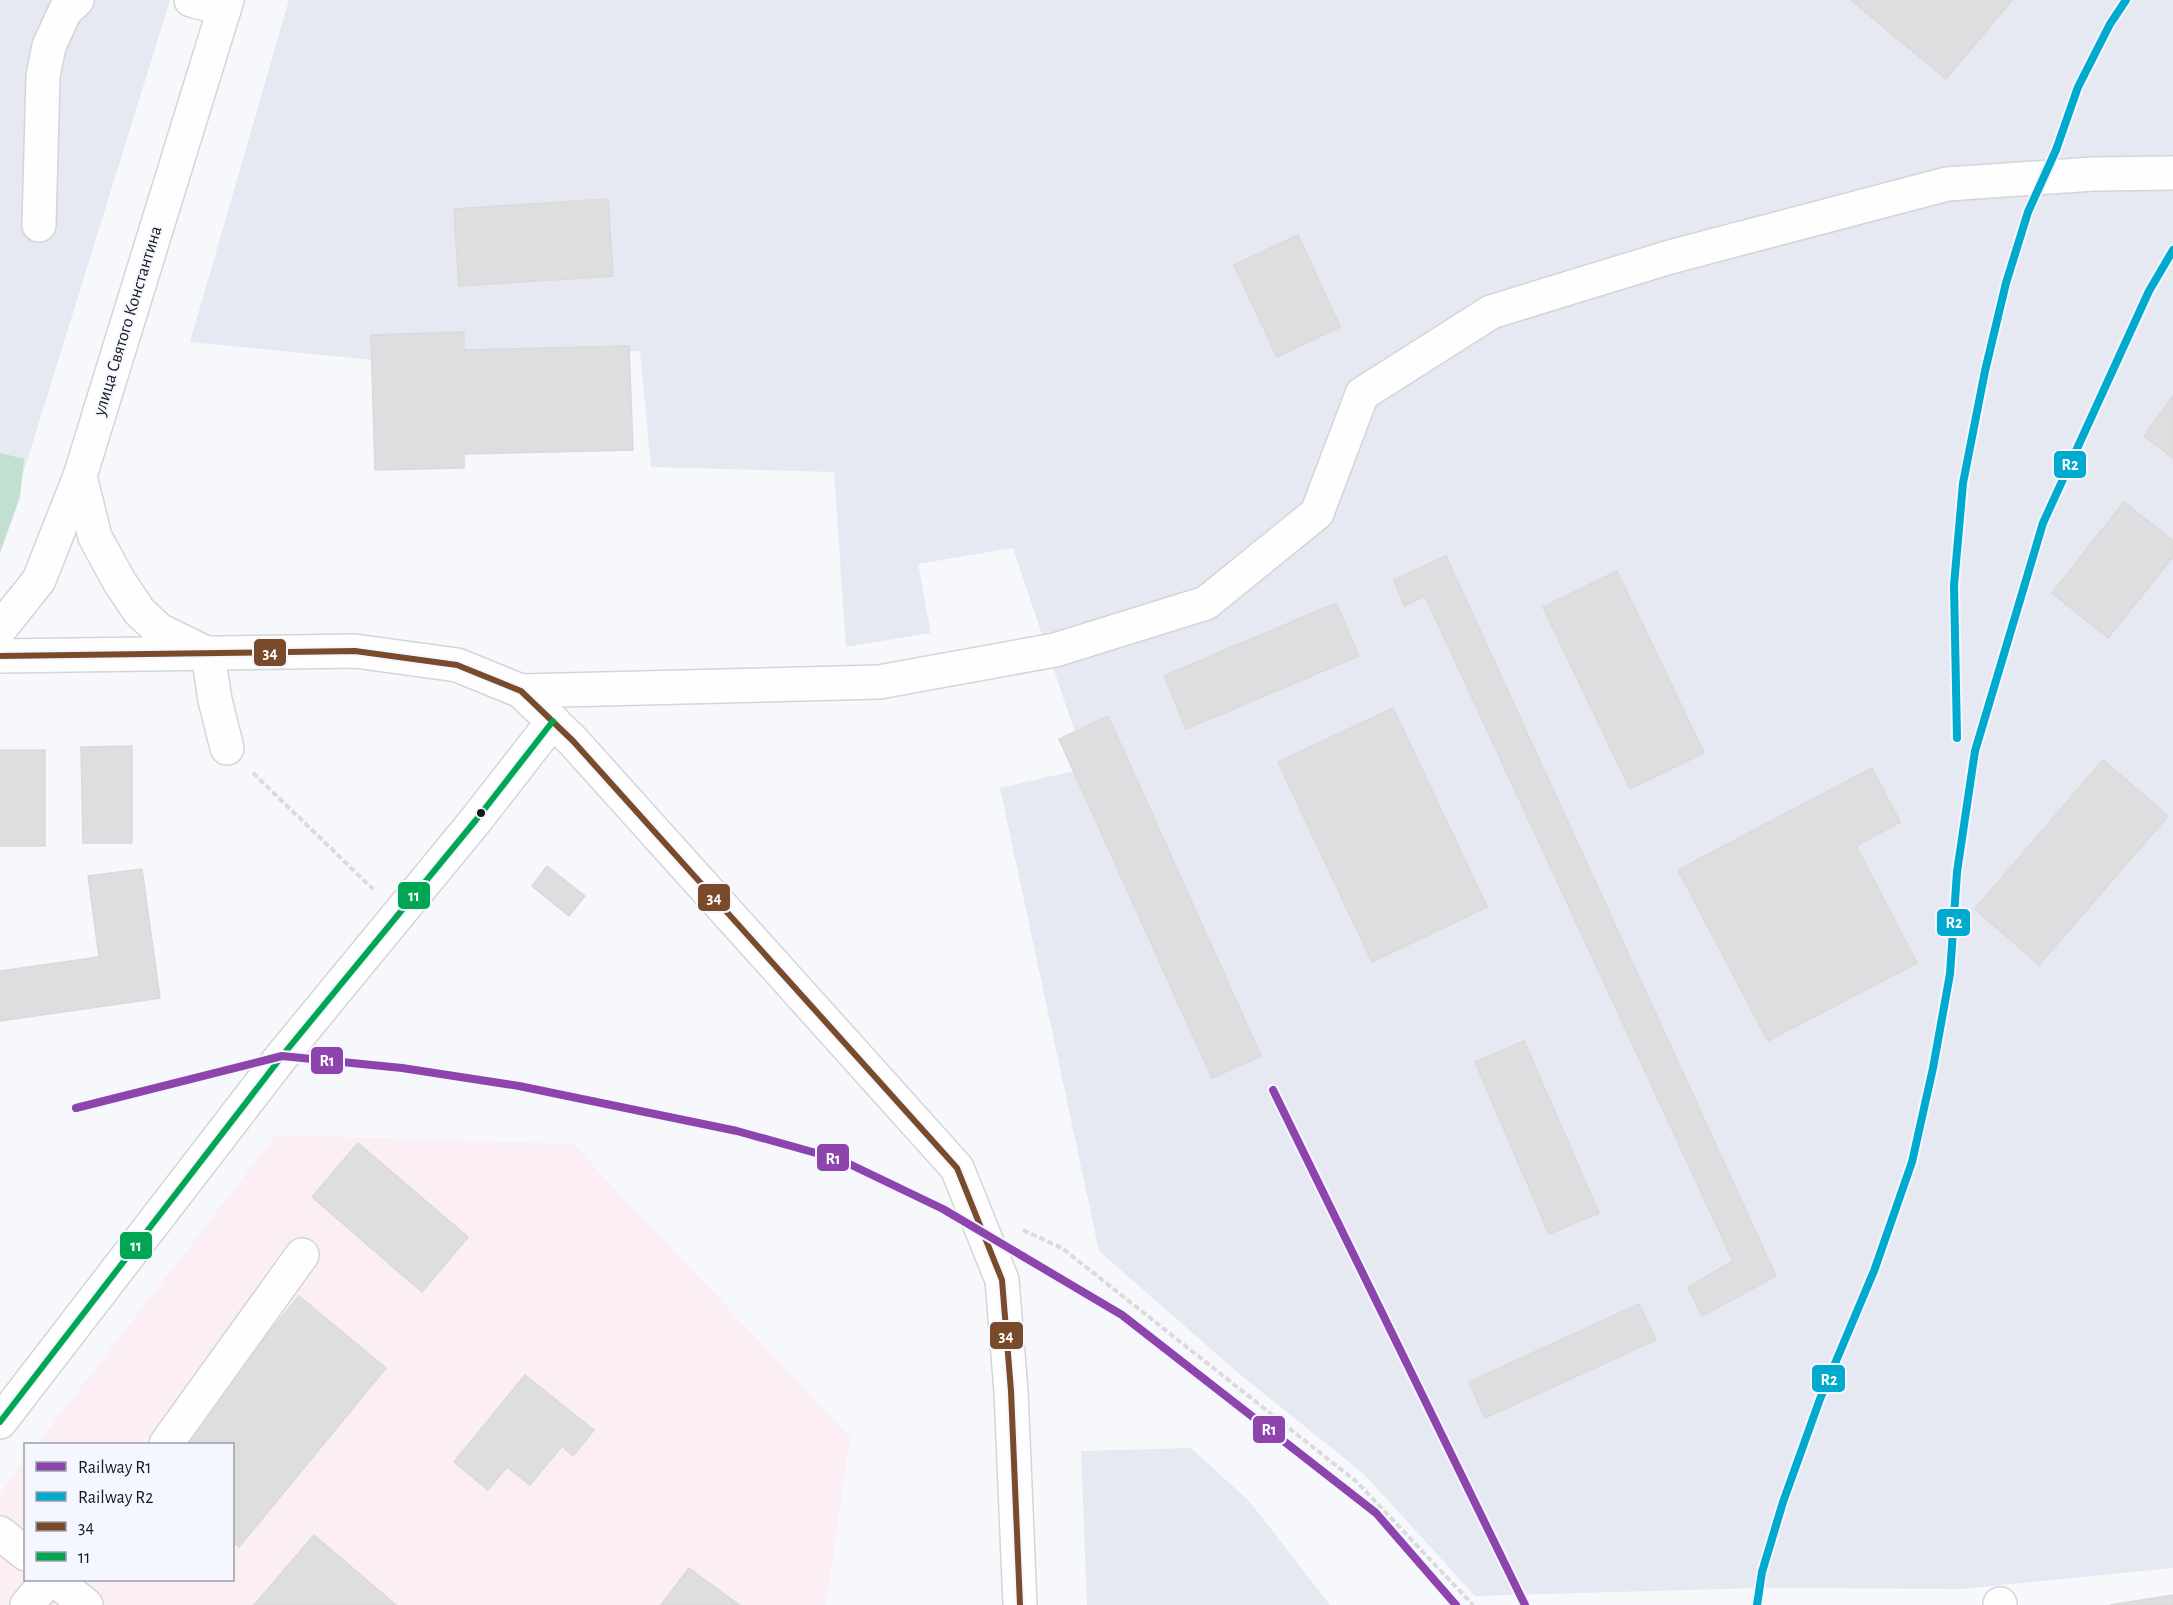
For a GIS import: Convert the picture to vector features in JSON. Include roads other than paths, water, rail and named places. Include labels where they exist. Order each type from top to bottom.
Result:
[{"type":"street","points":[[39,225],[43,76],[49,46],[65,11],[77,0]]},
{"type":"street","points":[[191,0],[226,5]]},
{"type":"street","name":"улица Святого Константина","points":[[0,629],[39,580],[80,476],[226,5]]},
{"type":"street","points":[[521,691],[879,682],[1055,650],[1195,607],[1206,603],[1317,513],[1362,394],[1491,312],[1670,257],[1947,184],[2094,174],[2173,174]]},
{"type":"street","points":[[80,476],[95,537],[119,581],[139,611],[159,630],[208,654]]},
{"type":"street","points":[[0,656],[355,651],[457,664],[521,691],[573,741],[957,1168],[1002,1280],[1011,1391],[1020,1605]]},
{"type":"street","points":[[208,654],[215,700],[227,748]]},
{"type":"street","points":[[0,1422],[282,1056],[476,820],[553,721]]},
{"type":"street","points":[[167,1443],[302,1255]]},
{"type":"street","points":[[0,1533],[24,1552]]},
{"type":"street","points":[[27,1605],[64,1586]]},
{"type":"rail line","name":"R2","points":[[1957,738],[1954,585],[1963,483],[1985,371],[2006,283],[2028,212],[2056,150],[2078,87],[2110,24],[2126,0]]},
{"type":"rail line","name":"R2","points":[[1757,1605],[1762,1572],[1783,1502],[1820,1399],[1874,1271],[1912,1162],[1933,1068],[1950,974],[1957,872],[1975,751],[2043,523],[2149,291],[2173,250]]},
{"type":"rail line","name":"R1","points":[[76,1108],[282,1056],[402,1068],[519,1086],[737,1131],[841,1160],[943,1209],[1122,1315],[1376,1513],[1456,1605]]},
{"type":"rail line","name":"R1","points":[[1273,1090],[1525,1605]]}]
